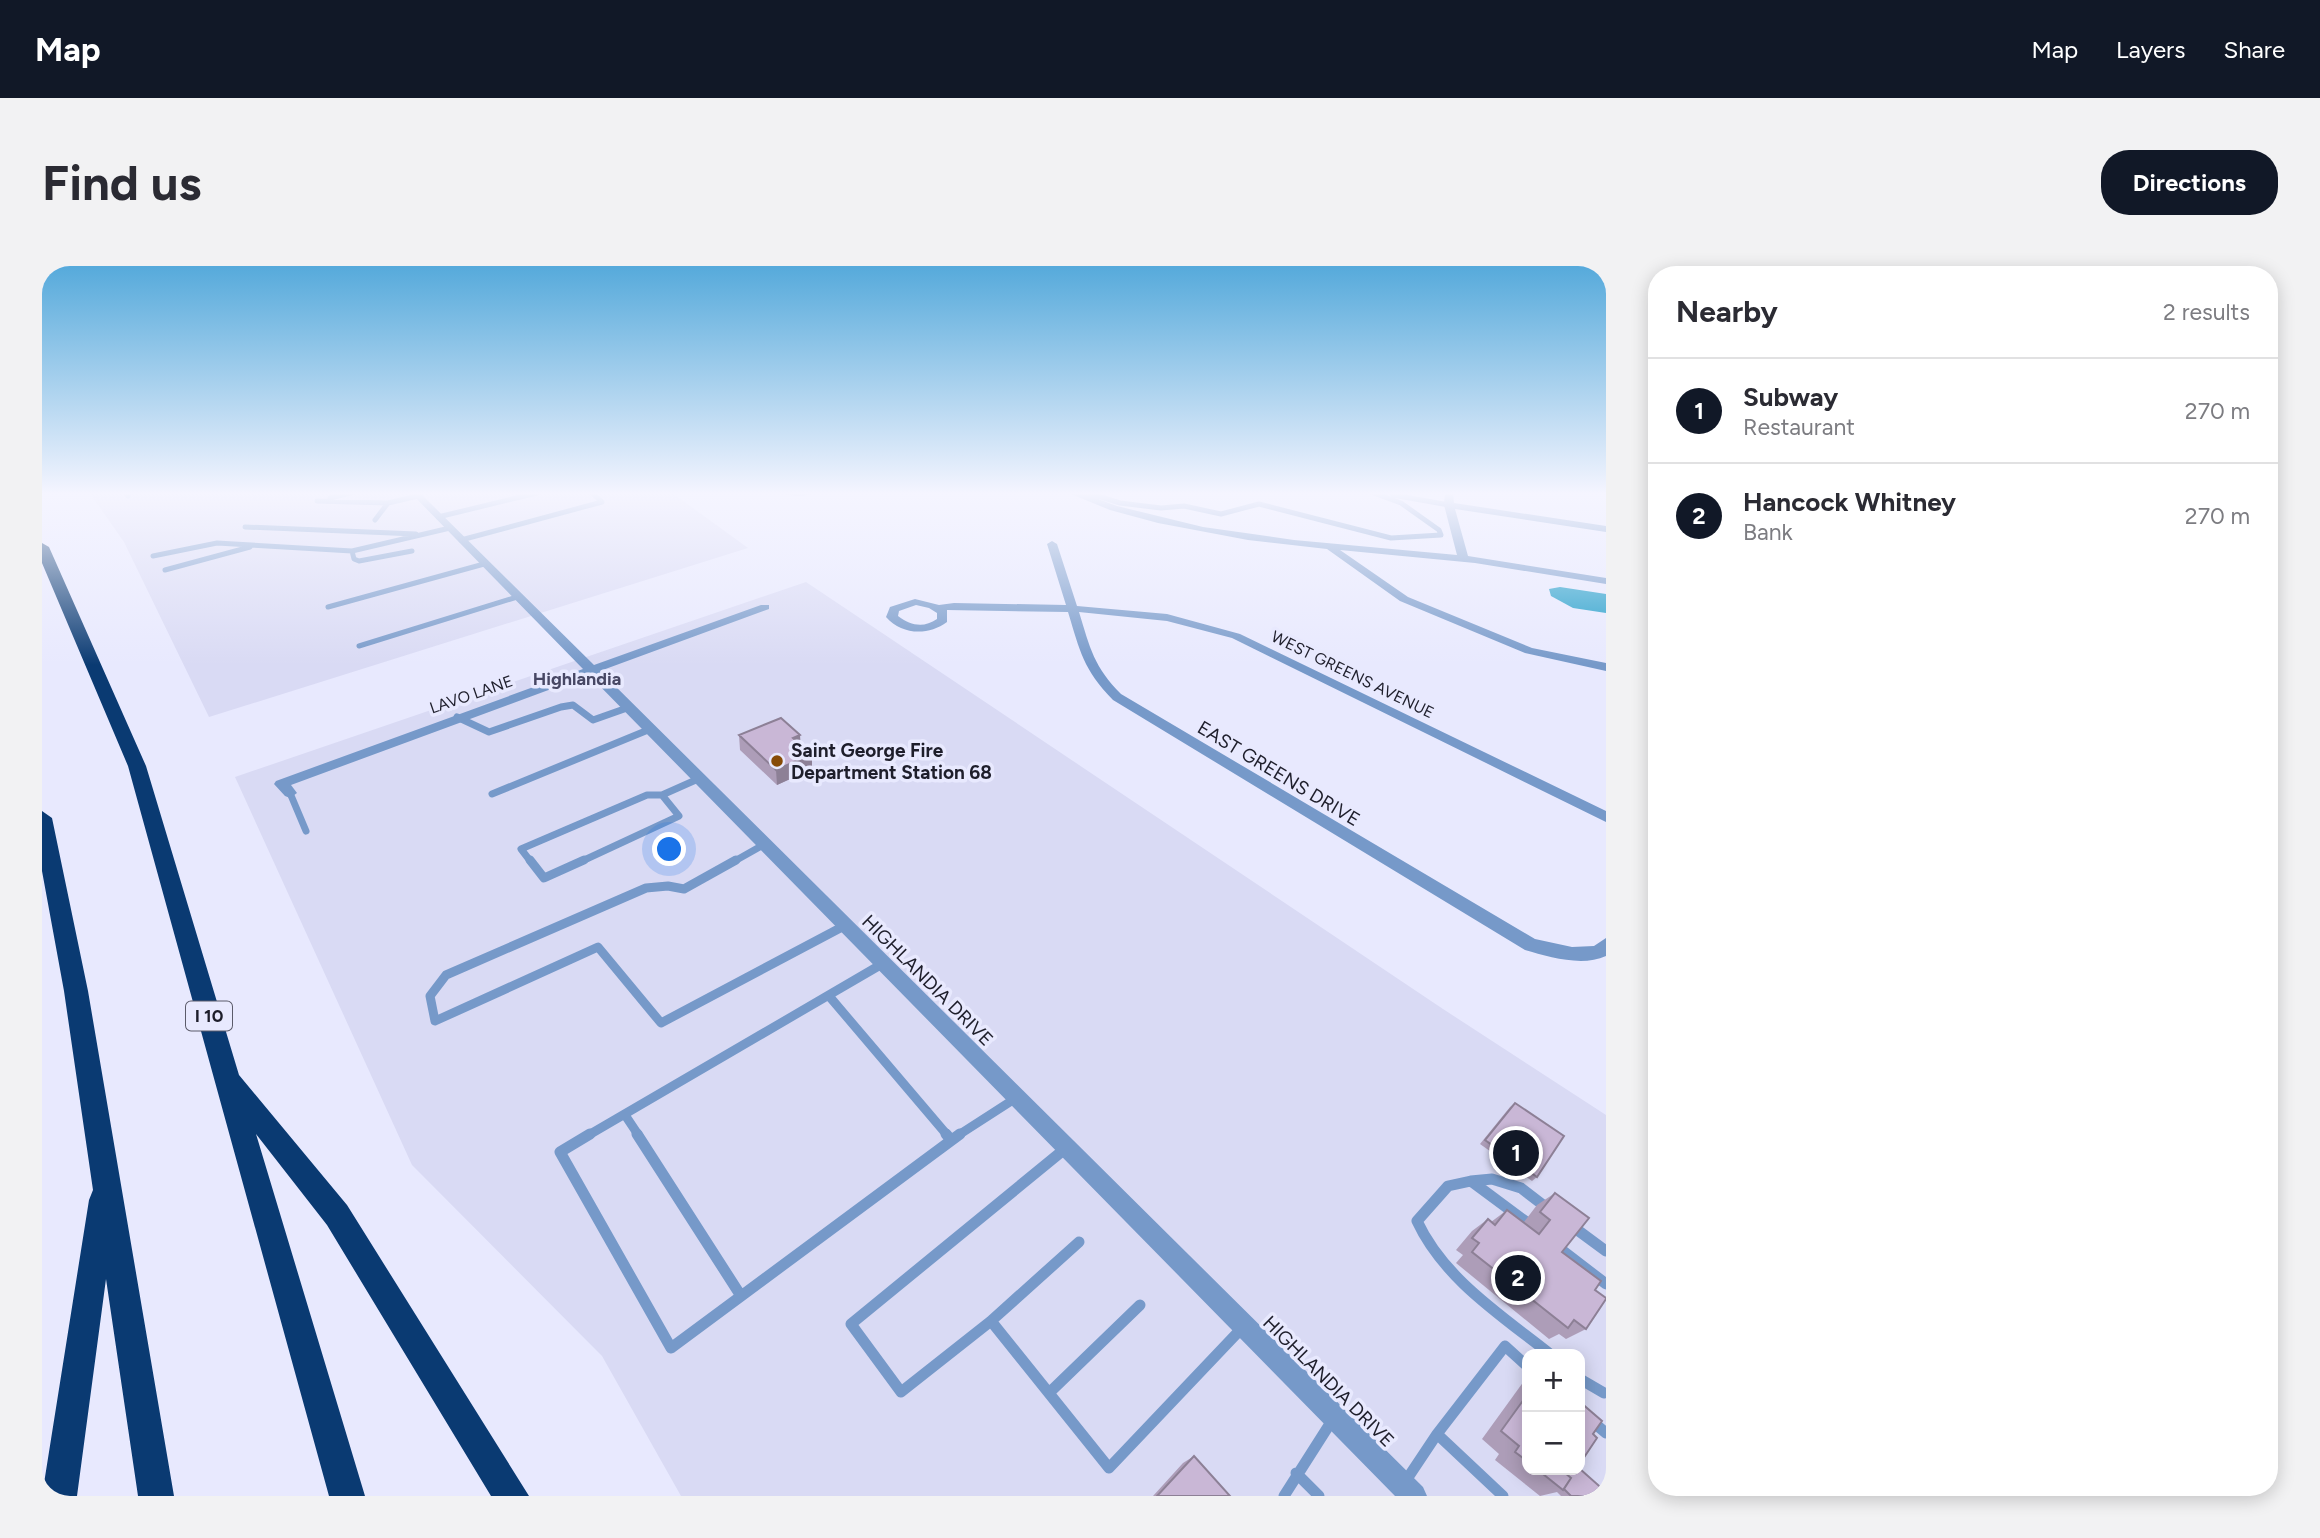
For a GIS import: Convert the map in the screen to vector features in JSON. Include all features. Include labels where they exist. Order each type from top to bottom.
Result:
[{"type":"highway","name":"I 10","points":[[43,549],[137,766],[347,1496]]},
{"type":"highway","points":[[42,818],[76,991],[156,1496]]},
{"type":"highway","points":[[226,1075],[337,1215],[511,1496]]},
{"type":"highway","points":[[59,1496],[106,1178]]},
{"type":"street","name":"HIGHLANDIA DRIVE","points":[[470,549],[1408,1490]]},
{"type":"street","name":"EAST GREENS DRIVE","points":[[1054,549],[1087,656],[1098,678],[1136,710],[1531,945],[1572,954],[1599,952],[1606,944]]},
{"type":"street","points":[[1332,549],[1404,599],[1530,652],[1606,667]]},
{"type":"street","points":[[1349,549],[1463,558],[1606,581]]},
{"type":"street","points":[[1461,549],[1463,558]]},
{"type":"street","name":"LAVO LANE","points":[[290,793],[281,783],[765,607]]},
{"type":"street","name":"WEST GREENS AVENUE","points":[[939,608],[1071,609],[1154,614],[1200,623],[1236,636],[1606,817]]},
{"type":"lane","points":[[153,556],[185,549]]},
{"type":"lane","points":[[165,570],[243,549]]},
{"type":"lane","points":[[327,549],[359,549]]},
{"type":"lane","points":[[352,551],[354,559],[359,561],[412,551]]},
{"type":"lane","points":[[328,607],[484,564]]},
{"type":"lane","points":[[359,646],[517,597]]},
{"type":"lane","points":[[457,717],[473,727],[489,732],[561,707],[573,705],[593,720],[627,708]]},
{"type":"lane","points":[[492,794],[648,730]]},
{"type":"lane","points":[[662,795],[680,816],[544,878],[521,849],[646,795],[662,795],[698,779]]},
{"type":"lane","points":[[290,793],[306,831]]},
{"type":"lane","points":[[763,845],[684,889],[668,886],[646,888],[446,975],[430,996],[435,1021],[598,947],[660,1024],[844,926]]},
{"type":"lane","points":[[883,964],[560,1153],[671,1348],[951,1140],[1016,1098]]},
{"type":"lane","points":[[829,996],[951,1140]]},
{"type":"lane","points":[[625,1115],[741,1296]]},
{"type":"lane","points":[[1066,1148],[851,1324],[901,1392],[991,1321],[1079,1242]]},
{"type":"lane","points":[[1544,1349],[1455,1275],[1421,1234],[1417,1221],[1448,1186],[1492,1179],[1521,1188],[1553,1212]]},
{"type":"lane","points":[[1471,1181],[1525,1221]]},
{"type":"lane","points":[[1563,1220],[1606,1251]]},
{"type":"lane","points":[[1558,1247],[1606,1284]]},
{"type":"lane","points":[[1049,1393],[1140,1305]]},
{"type":"lane","points":[[991,1321],[1109,1468],[1244,1326]]},
{"type":"lane","points":[[1408,1490],[1437,1434],[1504,1346],[1522,1362]]},
{"type":"lane","points":[[1585,1383],[1594,1390],[1605,1392]]},
{"type":"lane","points":[[1582,1412],[1606,1433]]},
{"type":"lane","points":[[1284,1496],[1296,1472],[1335,1416]]},
{"type":"lane","points":[[1437,1434],[1503,1496]]},
{"type":"lane","points":[[1296,1472],[1319,1496]]},
{"type":"shaded area","points":[[128,549],[744,549],[209,717]]},
{"type":"shaded area","points":[[806,582],[1443,1009],[1606,1115],[1606,1496],[681,1496],[602,1356],[412,1165],[235,777]]},
{"type":"water","points":[[1560,587],[1606,594],[1606,613],[1573,608],[1551,596],[1549,589]]},
{"type":"building","points":[[781,718],[800,735],[793,738],[812,754],[776,770],[739,735]]},
{"type":"building","points":[[1515,1103],[1564,1136],[1537,1177],[1485,1140]]},
{"type":"building","points":[[1555,1193],[1589,1218],[1562,1252],[1601,1281],[1595,1290],[1606,1299],[1586,1329],[1574,1320],[1568,1328],[1472,1252],[1479,1243],[1472,1238],[1488,1219],[1495,1225],[1507,1210],[1539,1234],[1550,1220],[1540,1212]]},
{"type":"building","points":[[1522,1402],[1522,1457],[1515,1452],[1519,1446],[1501,1431]]},
{"type":"building","points":[[1585,1406],[1602,1421],[1593,1434],[1597,1438],[1585,1456]]},
{"type":"building","points":[[1194,1456],[1230,1496],[1157,1496]]},
{"type":"building","points":[[1585,1473],[1606,1492],[1606,1496],[1571,1496],[1564,1489],[1571,1478],[1568,1475]]},
{"type":"building","points":[[1544,1475],[1568,1475],[1571,1478],[1563,1490]]},
{"type":"place","name":"Saint George Fire Department Station 68","points":[[777,761]]},
{"type":"place","name":"Subway","points":[[1516,1153]]},
{"type":"place","name":"Hancock Whitney","points":[[1518,1278]]},
{"type":"district","name":"Highlandia","points":[[577,679]]}]
